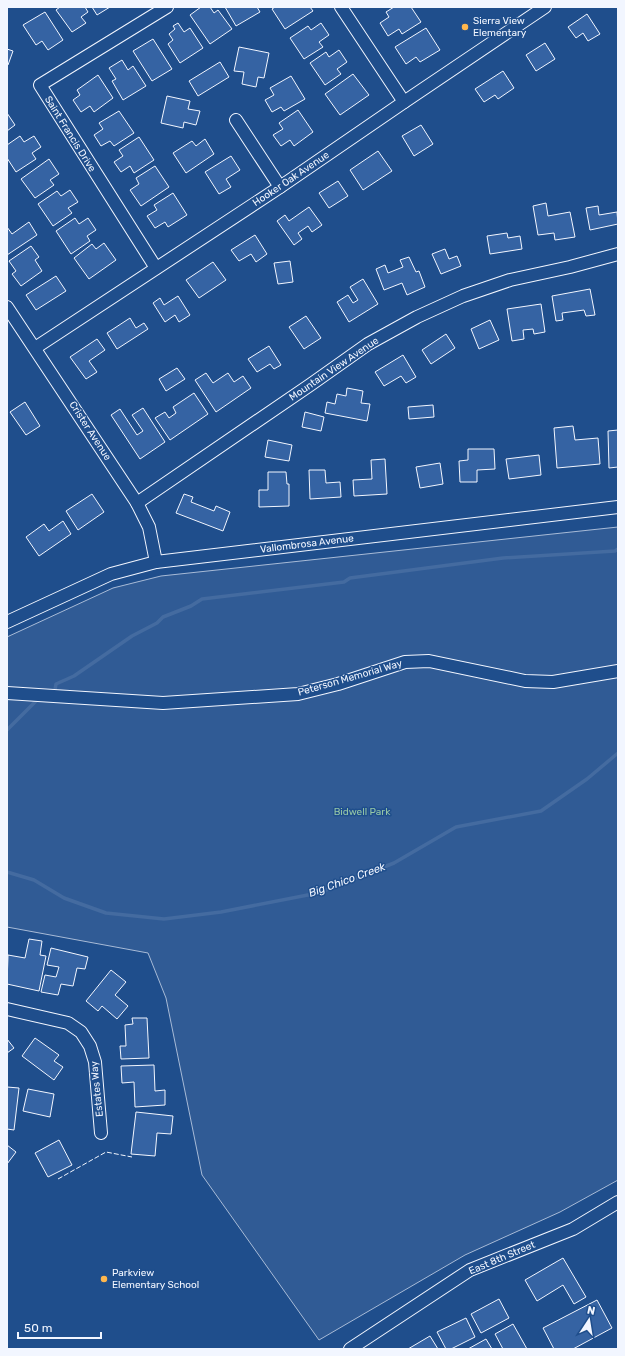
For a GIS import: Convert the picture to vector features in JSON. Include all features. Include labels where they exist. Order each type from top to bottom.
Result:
[{"type":"street","name":"Saint Francis Drive","points":[[156,268],[40,85],[167,7]]},
{"type":"street","points":[[341,7],[404,102]]},
{"type":"street","name":"Hooker Oak Avenue","points":[[35,348],[280,187],[546,7]]},
{"type":"street","points":[[236,120],[280,187]]},
{"type":"street","name":"Mountain View Avenue","points":[[137,503],[368,344],[417,317],[463,296],[510,280],[570,267],[618,254]]},
{"type":"street","name":"Crister Avenue","points":[[7,307],[137,503],[149,527],[156,562]]},
{"type":"street","name":"Vallombrosa Avenue","points":[[7,622],[111,574],[156,562],[618,508]]},
{"type":"street","name":"Peterson Memorial Way","points":[[7,693],[163,703],[298,694],[338,684],[405,662],[423,661],[525,681],[553,682],[618,671]]},
{"type":"street","name":"Estates Way","points":[[7,1009],[68,1023],[81,1032],[90,1046],[95,1062],[101,1132]]},
{"type":"street","name":"East 8th Street","points":[[350,1349],[470,1270],[573,1230],[618,1202]]},
{"type":"shaded area","name":"Bidwell Park","points":[[618,527],[618,1180],[560,1212],[465,1255],[319,1340],[202,1175],[166,998],[148,953],[7,927],[7,637],[113,588],[161,576]]},
{"type":"building","points":[[60,7],[85,7],[88,12],[81,17],[86,23],[72,32],[56,10]]},
{"type":"building","points":[[92,7],[110,7],[97,15]]},
{"type":"building","points":[[201,7],[210,7],[214,13],[218,10],[232,29],[210,44],[190,15]]},
{"type":"building","points":[[225,7],[257,7],[260,12],[236,26]]},
{"type":"building","points":[[275,7],[310,7],[313,11],[285,29],[272,9]]},
{"type":"building","points":[[394,7],[411,7],[421,22],[402,34],[399,29],[388,36],[380,23],[389,17],[386,12]]},
{"type":"building","points":[[45,12],[63,40],[48,50],[42,41],[36,45],[23,25]]},
{"type":"building","points":[[587,14],[600,34],[588,41],[583,33],[576,38],[568,27]]},
{"type":"building","points":[[178,23],[184,32],[190,28],[203,48],[180,63],[168,44],[173,40],[169,34],[175,29],[173,26]]},
{"type":"building","points":[[321,23],[329,35],[319,42],[323,47],[304,59],[290,38],[308,26],[311,30]]},
{"type":"building","points":[[426,28],[440,50],[420,62],[416,57],[406,64],[395,47]]},
{"type":"building","points":[[153,39],[172,69],[152,81],[133,51]]},
{"type":"building","points":[[545,43],[555,59],[536,71],[526,55]]},
{"type":"building","points":[[239,47],[269,53],[264,78],[258,77],[256,87],[242,84],[244,72],[234,71]]},
{"type":"building","points":[[7,49],[13,51],[8,65],[7,64]]},
{"type":"building","points":[[339,50],[347,62],[337,69],[341,74],[325,85],[310,63],[326,52],[329,57]]},
{"type":"building","points":[[122,60],[128,70],[133,66],[146,86],[123,100],[112,81],[116,79],[109,68]]},
{"type":"building","points":[[220,62],[229,77],[198,96],[189,81]]},
{"type":"building","points":[[503,71],[514,88],[498,99],[495,95],[484,102],[475,89]]},
{"type":"building","points":[[353,74],[369,95],[340,115],[325,94]]},
{"type":"building","points":[[98,75],[113,98],[94,112],[90,106],[81,112],[73,100],[80,95],[77,90]]},
{"type":"building","points":[[291,76],[305,99],[284,111],[281,107],[272,112],[265,100],[274,95],[270,88]]},
{"type":"building","points":[[167,96],[190,101],[188,109],[200,111],[196,125],[184,122],[183,128],[161,123]]},
{"type":"building","points":[[298,110],[313,132],[294,146],[290,140],[281,146],[273,135],[283,129],[279,123]]},
{"type":"building","points":[[119,111],[134,133],[114,146],[110,141],[101,146],[94,135],[103,129],[99,123]]},
{"type":"building","points":[[7,113],[15,125],[7,131]]},
{"type":"building","points":[[421,125],[433,144],[414,156],[402,136]]},
{"type":"building","points":[[20,136],[24,142],[34,136],[41,147],[32,153],[36,159],[16,172],[7,158],[7,145]]},
{"type":"building","points":[[139,137],[154,160],[134,173],[130,166],[121,172],[114,162],[123,156],[119,150]]},
{"type":"building","points":[[205,139],[214,154],[186,173],[173,153],[192,141],[196,146]]},
{"type":"building","points":[[378,151],[392,171],[363,190],[350,170]]},
{"type":"building","points":[[231,156],[240,170],[226,179],[231,187],[219,194],[205,172]]},
{"type":"building","points":[[49,159],[59,174],[50,180],[54,185],[35,198],[21,179]]},
{"type":"building","points":[[155,166],[169,187],[141,206],[130,190],[139,184],[136,178]]},
{"type":"building","points":[[338,181],[348,196],[329,208],[319,193]]},
{"type":"building","points":[[70,190],[78,202],[68,208],[72,213],[53,226],[38,204],[57,191],[61,196]]},
{"type":"building","points":[[173,193],[187,215],[168,227],[165,222],[155,228],[147,216],[157,210],[154,205]]},
{"type":"building","points":[[546,203],[548,216],[570,212],[575,237],[555,240],[554,233],[538,235],[533,206]]},
{"type":"building","points":[[598,206],[599,215],[617,212],[618,224],[590,230],[586,208]]},
{"type":"building","points":[[309,207],[322,225],[312,232],[308,226],[298,233],[302,239],[294,245],[277,221],[285,215],[289,221]]},
{"type":"building","points":[[75,218],[79,224],[88,218],[96,230],[87,236],[90,241],[71,254],[56,231]]},
{"type":"building","points":[[29,222],[37,235],[7,255],[7,227],[12,234]]},
{"type":"building","points":[[507,233],[508,238],[520,236],[522,249],[490,254],[487,236]]},
{"type":"building","points":[[255,235],[267,254],[256,262],[251,254],[239,261],[231,250]]},
{"type":"building","points":[[104,243],[116,260],[89,279],[74,258],[92,244],[96,249]]},
{"type":"building","points":[[31,246],[39,257],[35,260],[42,271],[21,286],[12,274],[16,271],[9,261]]},
{"type":"building","points":[[445,249],[449,259],[457,256],[461,266],[441,274],[432,254]]},
{"type":"building","points":[[409,257],[416,272],[419,271],[425,287],[407,295],[402,283],[384,290],[376,269],[385,265],[388,273],[403,267],[400,260]]},
{"type":"building","points":[[290,261],[293,282],[278,284],[274,263]]},
{"type":"building","points":[[213,262],[226,280],[199,298],[186,280]]},
{"type":"building","points":[[56,276],[66,291],[36,310],[26,295]]},
{"type":"building","points":[[363,279],[378,304],[349,322],[337,302],[348,295],[353,303],[358,300],[350,287]]},
{"type":"building","points":[[590,289],[595,315],[586,316],[584,310],[562,313],[563,320],[556,321],[552,296]]},
{"type":"building","points":[[178,296],[190,315],[179,322],[175,315],[165,322],[153,303],[160,298],[164,305]]},
{"type":"building","points":[[541,304],[545,332],[534,334],[533,329],[523,330],[524,339],[512,341],[507,309]]},
{"type":"building","points":[[306,316],[321,338],[304,349],[289,327]]},
{"type":"building","points":[[130,318],[136,328],[144,323],[148,329],[117,349],[107,333]]},
{"type":"building","points":[[490,320],[499,340],[479,349],[471,329]]},
{"type":"building","points":[[446,334],[455,348],[431,364],[422,350]]},
{"type":"building","points":[[97,339],[105,350],[89,361],[97,372],[86,379],[70,357]]},
{"type":"building","points":[[269,346],[281,365],[274,369],[270,364],[257,372],[248,359]]},
{"type":"building","points":[[403,355],[416,377],[406,383],[401,376],[384,386],[375,372]]},
{"type":"building","points":[[177,368],[185,379],[166,391],[159,379]]},
{"type":"building","points":[[206,373],[213,383],[228,373],[234,382],[243,376],[251,388],[216,412],[195,380]]},
{"type":"building","points":[[347,388],[363,391],[361,403],[370,404],[367,421],[325,413],[327,402],[335,404],[337,394],[346,396]]},
{"type":"building","points":[[194,393],[208,414],[170,440],[155,418],[165,412],[169,418],[176,413],[173,407]]},
{"type":"building","points":[[25,402],[40,426],[26,435],[10,412]]},
{"type":"building","points":[[433,405],[434,417],[409,419],[408,407]]},
{"type":"building","points":[[143,408],[165,442],[140,459],[111,415],[120,409],[137,435],[143,431],[132,415]]},
{"type":"building","points":[[305,412],[324,417],[321,431],[302,427]]},
{"type":"building","points":[[573,426],[575,440],[598,438],[600,464],[557,468],[554,428]]},
{"type":"building","points":[[618,430],[618,467],[609,468],[608,431]]},
{"type":"building","points":[[268,440],[292,445],[289,461],[265,457]]},
{"type":"building","points":[[468,449],[494,449],[495,469],[477,470],[477,482],[460,482],[459,461],[468,460]]},
{"type":"building","points":[[539,455],[541,475],[509,479],[506,459]]},
{"type":"building","points":[[385,459],[387,494],[354,496],[353,480],[372,479],[371,460]]},
{"type":"building","points":[[440,463],[443,484],[420,488],[416,467]]},
{"type":"building","points":[[309,470],[325,470],[326,483],[340,482],[341,497],[310,499]]},
{"type":"building","points":[[268,472],[286,472],[287,484],[289,484],[289,506],[259,507],[259,490],[268,490]]},
{"type":"building","points":[[92,494],[104,512],[78,530],[66,511]]},
{"type":"building","points":[[184,494],[193,497],[191,502],[214,511],[216,506],[230,512],[223,531],[176,513]]},
{"type":"building","points":[[63,521],[71,534],[39,556],[26,537],[44,524],[49,531]]},
{"type":"building","points":[[29,939],[42,941],[40,955],[46,956],[39,991],[7,984],[8,955],[25,958]]},
{"type":"building","points":[[51,948],[88,957],[85,969],[77,968],[73,986],[61,984],[58,995],[41,992],[45,975],[56,977],[59,967],[47,965]]},
{"type":"building","points":[[111,970],[126,982],[115,995],[128,1006],[117,1019],[102,1006],[98,1011],[86,1001]]},
{"type":"building","points":[[132,1018],[147,1018],[149,1058],[121,1059],[120,1046],[126,1046],[125,1025],[133,1024]]},
{"type":"building","points":[[35,1038],[59,1055],[54,1061],[63,1067],[54,1080],[22,1056]]},
{"type":"building","points":[[7,1039],[14,1048],[7,1053]]},
{"type":"building","points":[[154,1065],[155,1091],[165,1090],[165,1105],[135,1107],[134,1082],[122,1083],[121,1066]]},
{"type":"building","points":[[7,1087],[19,1088],[14,1130],[7,1129]]},
{"type":"building","points":[[28,1089],[54,1094],[50,1117],[23,1111]]},
{"type":"building","points":[[136,1112],[173,1116],[171,1134],[157,1133],[155,1156],[131,1154]]},
{"type":"building","points":[[59,1140],[72,1165],[48,1177],[35,1153]]},
{"type":"building","points":[[7,1145],[16,1152],[7,1164]]},
{"type":"building","points":[[563,1258],[586,1297],[574,1304],[563,1285],[537,1301],[525,1280]]},
{"type":"building","points":[[499,1299],[509,1318],[481,1333],[471,1314]]},
{"type":"building","points":[[597,1300],[612,1328],[573,1349],[554,1349],[543,1328]]},
{"type":"building","points":[[466,1318],[475,1337],[451,1349],[446,1349],[437,1332]]},
{"type":"building","points":[[513,1324],[527,1349],[503,1349],[495,1334]]},
{"type":"building","points":[[430,1336],[438,1349],[408,1349]]},
{"type":"building","points":[[486,1339],[492,1349],[468,1349]]},
{"type":"waterway","points":[[51,692],[55,690],[56,684],[74,676],[132,636],[157,623],[163,617],[191,606],[202,599],[344,582],[350,578],[503,558],[615,551],[618,549]]},
{"type":"waterway","points":[[7,730],[38,699]]},
{"type":"waterway","name":"Big Chico Creek","points":[[7,872],[34,880],[64,898],[106,913],[164,919],[221,912],[318,893],[394,863],[456,827],[541,811],[587,779],[618,753]]},
{"type":"fence","points":[[58,1179],[106,1152],[132,1157]]},
{"type":"place","name":"Sierra View Elementary","points":[[465,27]]},
{"type":"place","name":"Parkview Elementary School","points":[[104,1279]]}]
